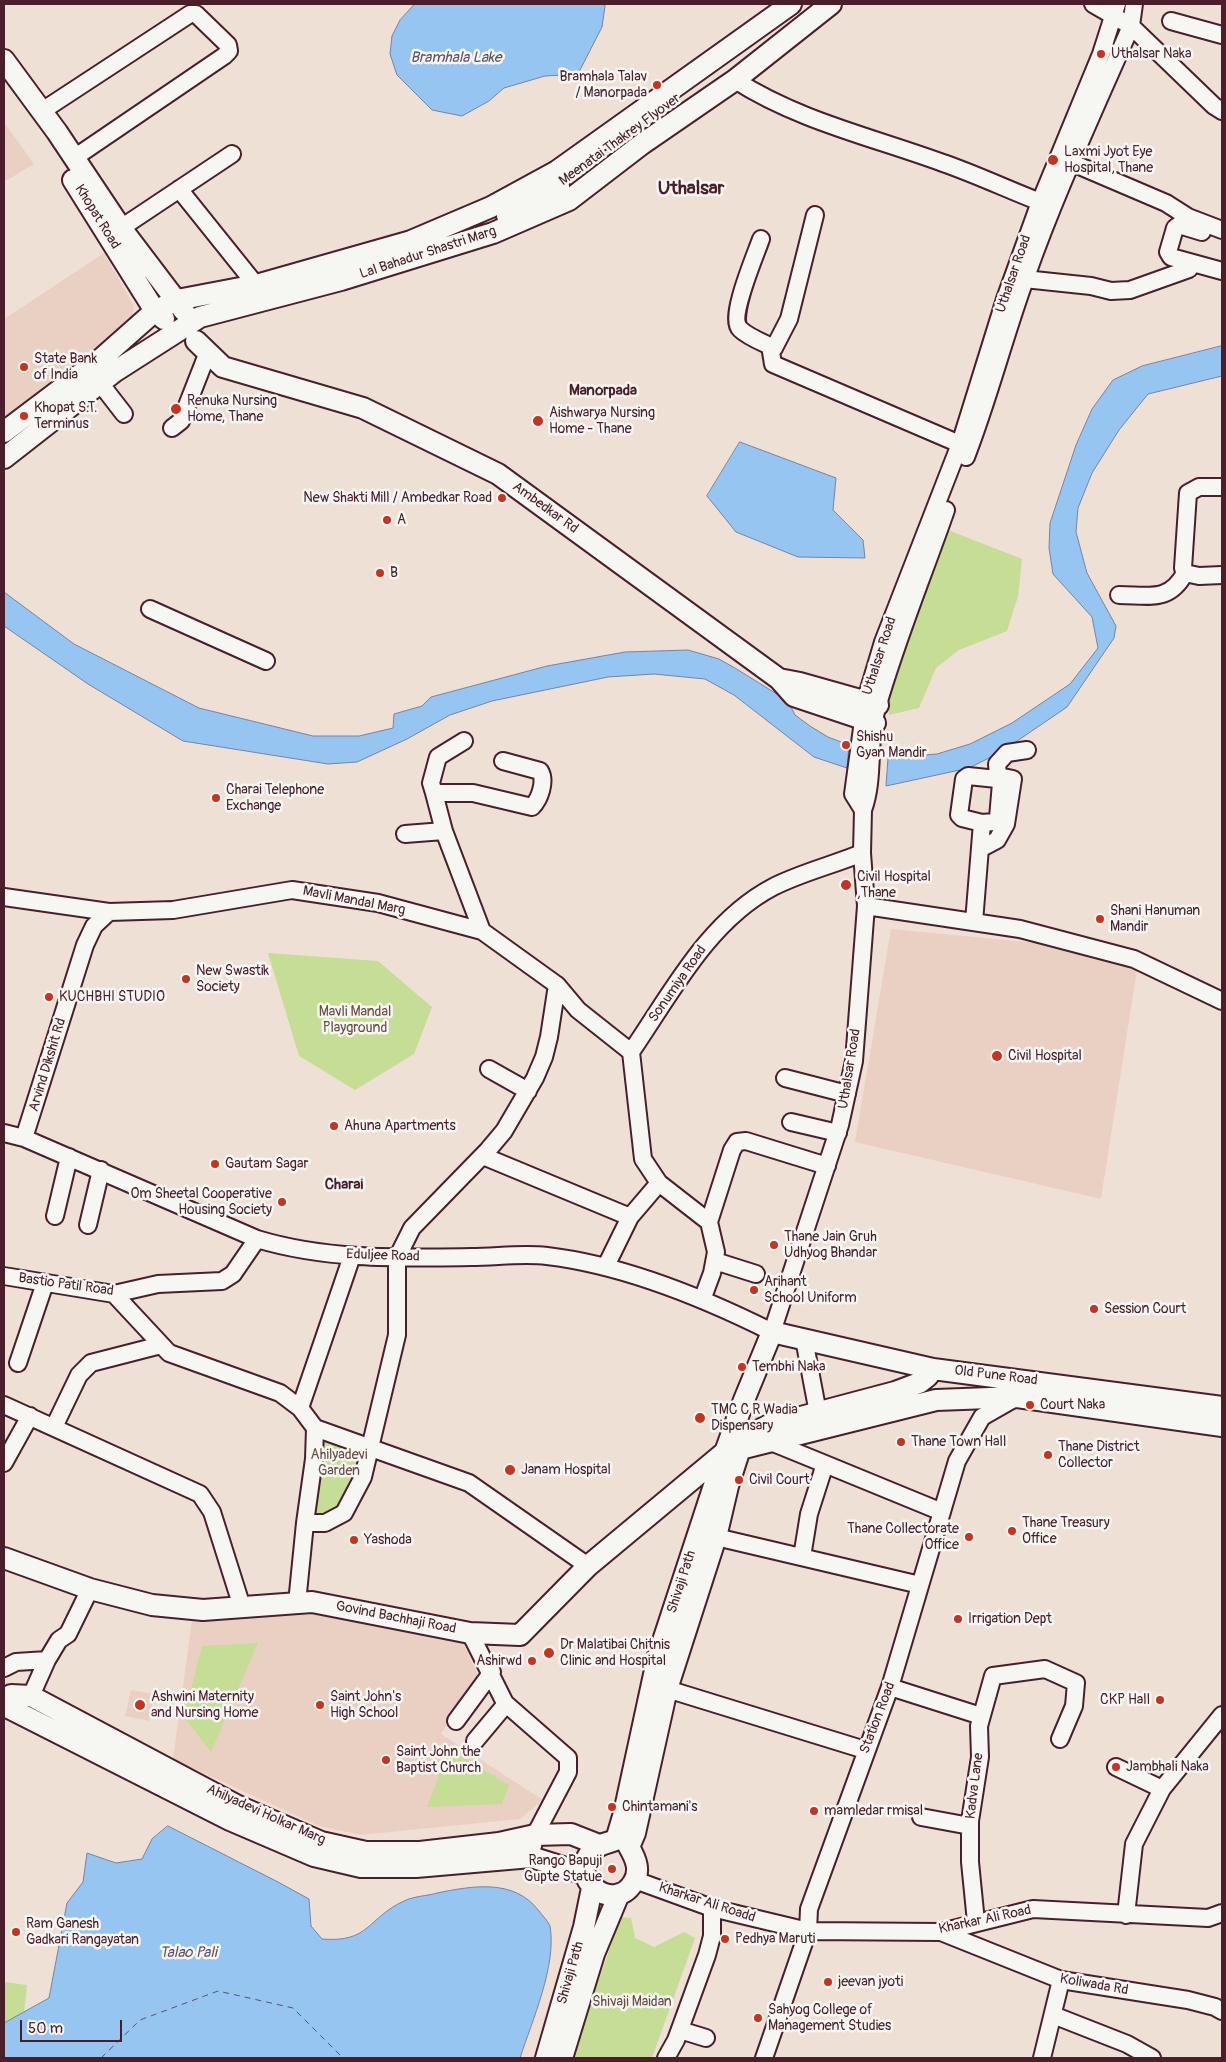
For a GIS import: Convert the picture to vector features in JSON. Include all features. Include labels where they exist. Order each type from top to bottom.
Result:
[{"type":"main road","name":"Lal Bahadur Shastri Marg","points":[[4,432],[102,358],[155,310],[177,300],[256,285],[411,241],[479,212],[557,171],[791,4]]},
{"type":"main road","name":"Meenatai Thakrey Flyover","points":[[493,234],[509,214],[557,187],[806,4]]},
{"type":"main road","name":"Lal Bahadur Shastri Marg","points":[[4,458],[100,383],[193,337],[200,317],[341,280],[493,234],[569,200],[642,144],[735,80],[831,4]]},
{"type":"main road","name":"Khopat Road","points":[[4,60],[42,111],[121,228],[177,300],[193,337]]},
{"type":"main road","name":"Khopat Road","points":[[4,82],[69,173],[155,310],[193,337]]},
{"type":"main road","points":[[479,212],[509,214]]},
{"type":"main road","name":"Ambedkar Rd","points":[[193,337],[223,367],[363,408],[498,474],[779,679],[794,696],[870,712]]},
{"type":"main road","name":"Old Pune Road","points":[[772,1332],[933,1369],[1222,1407]]},
{"type":"main road","name":"Shivaji Path","points":[[615,1844],[624,1813],[658,1656],[733,1450],[744,1400],[772,1332]]},
{"type":"main road","name":"Govind Bachhaji Road","points":[[4,1558],[90,1589],[152,1605],[203,1610],[312,1602],[470,1633],[520,1636],[588,1566],[754,1433],[767,1426],[895,1392],[919,1383],[933,1369]]},
{"type":"main road","name":"Old Pune Road","points":[[733,1450],[772,1442],[936,1400],[1017,1396],[1222,1426]]},
{"type":"main road","points":[[615,1844],[637,1864],[635,1880],[631,1886],[619,1894],[604,1895],[588,1881],[587,1857],[635,1833],[667,1689],[716,1537],[728,1486],[733,1450]]},
{"type":"main road","name":"Ahilyadevi Holkar Marg","points":[[6,1698],[31,1696],[238,1806],[321,1842],[366,1852],[420,1852],[499,1843],[535,1835],[571,1834],[615,1844]]},
{"type":"main road","name":"Ahilyadevi Holkar Marg","points":[[6,1698],[230,1820],[314,1856],[361,1868],[416,1867],[531,1857],[588,1881]]},
{"type":"main road","name":"Shivaji Path","points":[[546,2058],[584,1927],[588,1881]]},
{"type":"main road","name":"Shivaji Path","points":[[562,2058],[594,1954],[619,1894]]},
{"type":"street","points":[[1093,4],[1114,10],[1214,106],[1222,111]]},
{"type":"street","points":[[1134,4],[1131,26],[1065,160],[1166,203],[1186,222],[1222,238]]},
{"type":"street","name":"Uthalsar Road","points":[[772,1332],[838,1133],[854,1061],[866,906],[862,853],[863,810],[868,796],[870,712],[884,642],[928,544],[965,446],[1019,278],[1046,204],[1065,160],[1114,10]]},
{"type":"street","points":[[42,111],[190,14],[196,14],[228,45],[229,51],[224,56],[74,158]]},
{"type":"street","points":[[1171,21],[1222,35]]},
{"type":"street","points":[[735,80],[766,100],[820,123],[943,163],[1046,204]]},
{"type":"street","points":[[121,228],[232,154]]},
{"type":"street","points":[[179,189],[256,285]]},
{"type":"street","points":[[815,215],[789,319],[771,352],[773,364],[965,446]]},
{"type":"street","points":[[1222,230],[1186,222],[1178,225],[1175,228],[1168,252],[1171,257],[1222,271]]},
{"type":"street","points":[[761,239],[738,305],[736,321],[739,328],[774,348]]},
{"type":"street","points":[[1019,278],[1091,286],[1111,291],[1130,290],[1189,269]]},
{"type":"street","points":[[172,428],[181,421],[193,337]]},
{"type":"street","points":[[100,383],[124,414]]},
{"type":"street","points":[[1119,595],[1168,593],[1178,585],[1184,573],[1188,493],[1199,487],[1222,487]]},
{"type":"street","points":[[1184,573],[1199,576],[1222,575]]},
{"type":"street","points":[[150,609],[266,661]]},
{"type":"street","points":[[464,741],[438,757],[431,783],[444,831],[482,931]]},
{"type":"street","points":[[980,849],[996,840],[1006,824],[1017,778],[998,776],[997,764],[1007,754],[1027,750]]},
{"type":"street","points":[[434,793],[473,793],[532,807],[536,803],[541,790],[543,775],[540,770],[503,761]]},
{"type":"street","points":[[974,922],[982,823]]},
{"type":"street","points":[[405,834],[444,831]]},
{"type":"street","name":"Sonumiya Road","points":[[631,1052],[705,944],[751,900],[774,886],[862,853]]},
{"type":"street","name":"Mavli Mandal Marg","points":[[4,897],[109,912],[173,910],[292,890],[378,903],[482,931],[557,985],[578,1010],[631,1052]]},
{"type":"street","points":[[866,906],[1020,929],[1134,959],[1222,1000]]},
{"type":"street","name":"Arvind Dikshit Rd","points":[[24,1138],[85,945],[94,926],[109,912]]},
{"type":"street","points":[[305,1523],[325,1523],[344,1513],[363,1477],[397,1335],[397,1258],[412,1228],[483,1156],[504,1131],[528,1091],[544,1057],[557,985]]},
{"type":"street","points":[[631,1052],[643,1159],[659,1184],[709,1222]]},
{"type":"street","points":[[489,1068],[528,1091]]},
{"type":"street","points":[[785,1078],[847,1094]]},
{"type":"street","points":[[791,1122],[838,1133]]},
{"type":"street","name":"Eduljee Road","points":[[4,1133],[24,1138],[101,1170],[257,1239],[288,1248],[352,1256],[397,1258],[545,1256],[606,1266],[721,1307],[772,1332]]},
{"type":"street","points":[[702,1300],[716,1252],[709,1222],[736,1142],[746,1141],[827,1166]]},
{"type":"street","points":[[483,1156],[630,1217]]},
{"type":"street","points":[[55,1216],[69,1157]]},
{"type":"street","points":[[88,1224],[101,1170]]},
{"type":"street","points":[[606,1266],[630,1217],[659,1184]]},
{"type":"street","name":"Bastio Patil Road","points":[[4,1276],[114,1294],[158,1284],[222,1281],[233,1274],[257,1239]]},
{"type":"street","points":[[300,1408],[352,1256]]},
{"type":"street","points":[[715,1260],[756,1274]]},
{"type":"street","points":[[18,1363],[45,1283]]},
{"type":"street","points":[[114,1294],[169,1354],[280,1393],[300,1408],[315,1428],[469,1483],[588,1566]]},
{"type":"street","points":[[804,1339],[818,1413]]},
{"type":"street","points":[[54,1427],[79,1375],[91,1362],[161,1345]]},
{"type":"street","name":"Station Road","points":[[764,2058],[808,1931],[809,1909],[865,1750],[890,1688],[957,1462],[982,1418],[1017,1396]]},
{"type":"street","points":[[4,1405],[200,1494],[212,1512],[242,1607]]},
{"type":"street","points":[[4,1463],[30,1416]]},
{"type":"street","points":[[297,1603],[314,1459],[315,1428]]},
{"type":"street","points":[[772,1442],[942,1512]]},
{"type":"street","points":[[802,1557],[809,1514],[825,1464]]},
{"type":"street","points":[[716,1537],[920,1585]]},
{"type":"street","points":[[31,1696],[47,1660],[60,1640],[68,1634],[90,1589]]},
{"type":"street","points":[[470,1633],[492,1672],[506,1704],[568,1758],[568,1772],[535,1835],[531,1857]]},
{"type":"street","points":[[4,1668],[16,1662],[47,1660]]},
{"type":"street","name":"Kadva Lane","points":[[976,1922],[970,1862],[970,1826],[980,1757],[979,1726],[993,1676],[1045,1668],[1076,1683],[1074,1706],[1060,1739]]},
{"type":"street","points":[[456,1721],[492,1672]]},
{"type":"street","points":[[890,1688],[981,1716]]},
{"type":"street","points":[[667,1689],[865,1750]]},
{"type":"street","points":[[475,1741],[506,1704]]},
{"type":"street","points":[[1126,1915],[1134,1844],[1162,1789],[1222,1715]]},
{"type":"street","points":[[1116,1768],[1162,1789]]},
{"type":"street","points":[[921,1817],[970,1826]]},
{"type":"street","name":"Kharkar Ali Roadd","points":[[635,1880],[712,1908],[808,1931]]},
{"type":"street","points":[[666,2058],[680,2030],[707,1955],[712,1936],[712,1908]]},
{"type":"street","name":"Kharkar Ali Road","points":[[808,1931],[942,1932],[1033,1909],[1208,1918],[1222,1913]]},
{"type":"street","name":"Koliwada Rd","points":[[942,1932],[1061,1980],[1188,2000],[1215,2007],[1222,2011]]},
{"type":"street","points":[[1042,2058],[1061,1980]]},
{"type":"street","points":[[1053,2015],[1127,2051],[1152,2058]]},
{"type":"street","points":[[680,2030],[706,2038]]},
{"type":"shaded area","points":[[4,122],[34,164],[4,182]]},
{"type":"shaded area","points":[[104,253],[134,306],[132,321],[125,333],[4,422],[4,319]]},
{"type":"shaded area","name":"Civil Hospital","points":[[891,929],[1037,943],[1137,970],[1101,1199],[855,1142]]},
{"type":"shaded area","name":"Saint John's High School","points":[[309,1608],[461,1639],[478,1675],[441,1734],[543,1800],[520,1819],[361,1835],[319,1826],[173,1759],[192,1620]]},
{"type":"shaded area","name":"Ashwini Maternity and Nursing Home","points":[[131,1690],[154,1694],[149,1721],[125,1716]]},
{"type":"green space","points":[[948,530],[1022,559],[1018,596],[1007,631],[959,650],[936,668],[919,708],[889,715],[888,699]]},
{"type":"green space","name":"Mavli Mandal Playground","points":[[268,953],[378,961],[432,1007],[414,1054],[355,1090],[299,1056]]},
{"type":"green space","name":"Ahilyadevi Garden","points":[[321,1435],[364,1448],[350,1521],[312,1513]]},
{"type":"green space","points":[[258,1643],[211,1752],[184,1717],[202,1646]]},
{"type":"green space","points":[[449,1749],[509,1785],[502,1804],[427,1807]]},
{"type":"green space","name":"Shivaji Maidan","points":[[621,1917],[631,1918],[635,1938],[654,1947],[684,1932],[695,1938],[652,2058],[571,2058]]},
{"type":"green space","points":[[4,1982],[27,1985],[24,2012],[4,2023]]},
{"type":"water","name":"Bramhala Lake","points":[[415,4],[605,4],[605,6],[602,27],[579,72],[545,76],[504,88],[489,101],[462,116],[432,110],[397,75],[390,54],[392,36],[400,20]]},
{"type":"water","points":[[1222,346],[1222,376],[1148,394],[1119,430],[1092,473],[1078,508],[1076,532],[1087,573],[1116,626],[1114,638],[1067,707],[1001,752],[969,768],[886,786],[888,758],[937,754],[970,744],[1012,723],[1070,684],[1098,648],[1092,617],[1053,574],[1049,548],[1050,523],[1076,445],[1092,409],[1113,380],[1142,366]]},
{"type":"water","points":[[740,442],[836,478],[833,510],[863,540],[865,558],[798,557],[736,532],[707,496]]},
{"type":"water","points":[[4,592],[74,644],[199,708],[313,736],[359,736],[393,728],[394,714],[422,706],[431,697],[547,666],[625,652],[688,650],[719,659],[735,668],[788,701],[795,715],[810,726],[828,737],[849,745],[847,768],[814,757],[734,695],[705,679],[654,674],[608,677],[492,701],[450,715],[407,739],[357,762],[328,764],[183,741],[88,684],[4,626]]},
{"type":"water","name":"Talao Pali","points":[[168,1826],[309,1899],[311,1926],[322,1939],[350,1937],[367,1928],[382,1915],[408,1899],[450,1890],[492,1887],[517,1893],[529,1900],[549,1924],[551,1941],[547,1975],[520,2058],[4,2058],[4,2023],[49,1998],[67,1903],[83,1882],[87,1853],[116,1863],[142,1859],[152,1839]]},
{"type":"ferry route","points":[[101,2058],[140,2020],[218,1991],[293,2008],[343,2058]]},
{"type":"place","name":"Uthalsar Naka","points":[[1101,54]]},
{"type":"place","name":"Bramhala Talav / Manorpada","points":[[657,85]]},
{"type":"place","name":"Laxmi Jyot Eye Hospital, Thane","points":[[1053,160]]},
{"type":"place","name":"State Bank of India","points":[[24,367]]},
{"type":"place","name":"Renuka Nursing Home, Thane","points":[[176,409]]},
{"type":"place","name":"Khopat S.T. Terminus","points":[[24,416]]},
{"type":"place","name":"Aishwarya Nursing Home - Thane","points":[[538,421]]},
{"type":"place","name":"New Shakti Mill / Ambedkar Road","points":[[502,498]]},
{"type":"place","name":"A","points":[[387,520]]},
{"type":"place","name":"B","points":[[380,573]]},
{"type":"place","name":"Shishu Gyan Mandir","points":[[846,745]]},
{"type":"place","name":"Charai Telephone Exchange","points":[[216,798]]},
{"type":"place","name":"Civil Hospital ,Thane","points":[[846,885]]},
{"type":"place","name":"Shani Hanuman Mandir","points":[[1100,919]]},
{"type":"place","name":"New Swastik Society","points":[[186,979]]},
{"type":"place","name":"KUCHBHI STUDIO","points":[[49,997]]},
{"type":"place","name":"Civil Hospital","points":[[997,1056]]},
{"type":"place","name":"Ahuna Apartments","points":[[334,1126]]},
{"type":"place","name":"Gautam Sagar","points":[[215,1164]]},
{"type":"place","name":"Om Sheetal Cooperative Housing Society","points":[[282,1202]]},
{"type":"place","name":"Thane Jain Gruh Udhyog Bhandar","points":[[774,1245]]},
{"type":"place","name":"Arihant School Uniform","points":[[754,1290]]},
{"type":"place","name":"Session Court","points":[[1094,1309]]},
{"type":"place","name":"Tembhi Naka","points":[[742,1367]]},
{"type":"place","name":"Court Naka","points":[[1030,1405]]},
{"type":"place","name":"TMC C R Wadia Dispensary","points":[[700,1418]]},
{"type":"place","name":"Thane Town Hall","points":[[901,1442]]},
{"type":"place","name":"Thane District Collector","points":[[1048,1455]]},
{"type":"place","name":"Janam Hospital","points":[[510,1470]]},
{"type":"place","name":"Civil Court","points":[[739,1480]]},
{"type":"place","name":"Thane Treasury Office","points":[[1012,1531]]},
{"type":"place","name":"Thane Collectorate Office","points":[[969,1537]]},
{"type":"place","name":"Yashoda","points":[[354,1540]]},
{"type":"place","name":"Irrigation Dept","points":[[958,1619]]},
{"type":"place","name":"Dr Malatibai Chitnis Clinic and Hospital","points":[[549,1653]]},
{"type":"place","name":"Ashirwd","points":[[532,1661]]},
{"type":"place","name":"CKP Hall","points":[[1160,1700]]},
{"type":"place","name":"Ashwini Maternity and Nursing Home","points":[[140,1705]]},
{"type":"place","name":"Saint John's High School","points":[[320,1705]]},
{"type":"place","name":"Saint John the Baptist Church","points":[[386,1760]]},
{"type":"place","name":"Jambhali Naka","points":[[1116,1767]]},
{"type":"place","name":"Chintamani's","points":[[612,1807]]},
{"type":"place","name":"mamledar rmisal","points":[[814,1811]]},
{"type":"place","name":"Rango Bapuji Gupte Statue","points":[[612,1869]]},
{"type":"place","name":"Ram Ganesh Gadkari Rangayatan","points":[[16,1932]]},
{"type":"place","name":"Pedhya Maruti","points":[[725,1939]]},
{"type":"place","name":"jeevan jyoti","points":[[828,1982]]},
{"type":"place","name":"Sahyog College of Management Studies","points":[[758,2018]]},
{"type":"district","name":"Uthalsar","points":[[691,189]]},
{"type":"district","name":"Manorpada","points":[[603,391]]},
{"type":"district","name":"Charai","points":[[344,1185]]}]
